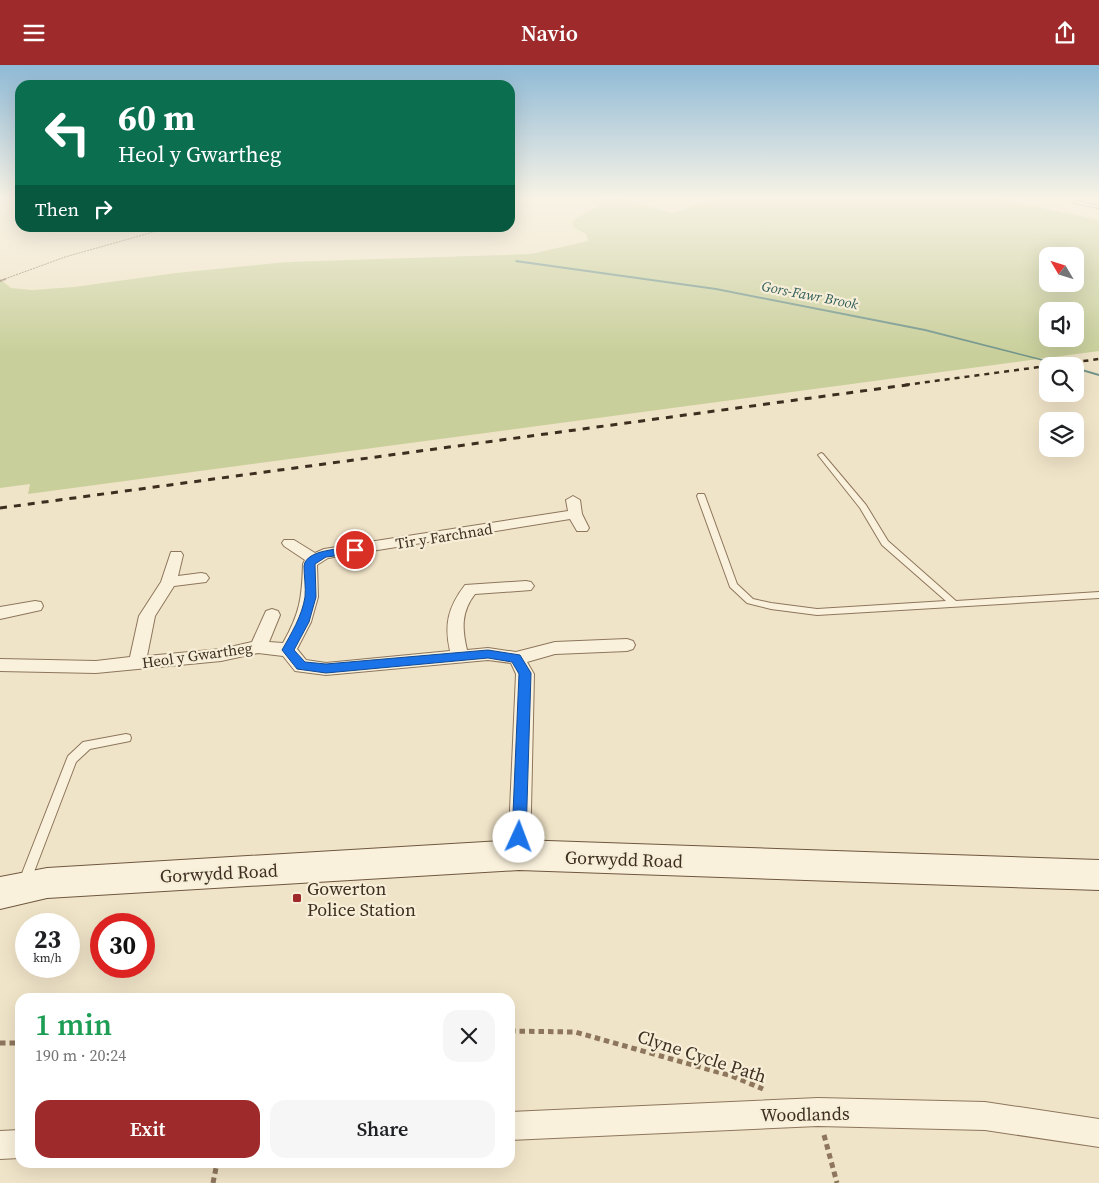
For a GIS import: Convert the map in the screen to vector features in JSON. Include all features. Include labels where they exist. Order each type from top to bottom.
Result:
[{"type":"main road","name":"Gorwydd Road","points":[[11,890],[47,883],[518,855],[1099,875]]},
{"type":"street","name":"Tir y Farchnad","points":[[314,559],[324,554],[574,507],[582,528]]},
{"type":"street","points":[[289,543],[314,559],[310,564],[310,597],[303,622],[288,650],[301,666],[326,669],[488,654],[516,658],[555,648],[627,645]]},
{"type":"street","points":[[137,663],[147,616],[169,582],[176,555]]},
{"type":"street","points":[[169,582],[201,578]]},
{"type":"street","points":[[460,657],[453,631],[459,602],[470,589],[526,585]]},
{"type":"street","points":[[0,613],[35,606]]},
{"type":"street","points":[[258,647],[272,615]]},
{"type":"street","name":"Heol y Gwartheg","points":[[0,665],[96,667],[221,655],[258,647],[288,650]]},
{"type":"street","points":[[516,658],[525,673],[518,855]]},
{"type":"street","name":"Woodlands","points":[[515,1126],[818,1112],[985,1116],[1099,1133]]},
{"type":"street","points":[[0,1145],[15,1144]]},
{"type":"lane","points":[[821,455],[863,507],[885,543],[954,603]]},
{"type":"lane","points":[[701,496],[733,585],[750,601],[771,606],[817,612],[1099,595]]},
{"type":"lane","points":[[11,890],[72,759],[87,745],[126,738]]},
{"type":"path","points":[[0,281],[65,257],[93,249]]},
{"type":"path","name":"Clyne Cycle Path","points":[[515,1031],[575,1032],[732,1076],[766,1090]]},
{"type":"path","points":[[0,1043],[15,1043]]},
{"type":"path","points":[[818,1112],[837,1183]]},
{"type":"path","points":[[212,1183],[216,1168]]},
{"type":"green space","points":[[552,249],[1039,249],[1039,293],[1084,293],[1084,249],[1099,249],[1099,351],[1039,357],[1039,359],[28,494],[30,484],[0,488],[0,279],[11,288],[32,290],[74,287],[176,273],[287,262],[531,254]]},
{"type":"waterway","name":"Gors-Fawr Brook","points":[[516,261],[716,289],[925,330],[1039,359]]},
{"type":"waterway","name":"Gors-Fawr Brook","points":[[1084,371],[1099,375]]},
{"type":"railway","points":[[905,385],[1099,359]]},
{"type":"railway","points":[[0,508],[914,384]]},
{"type":"place","name":"Gowerton Police Station","points":[[297,898]]},
{"type":"route","points":[[355,550],[324,554],[314,559],[310,564],[310,597],[303,622],[288,650],[301,666],[326,669],[488,654],[516,658],[525,673],[519,837]]}]
